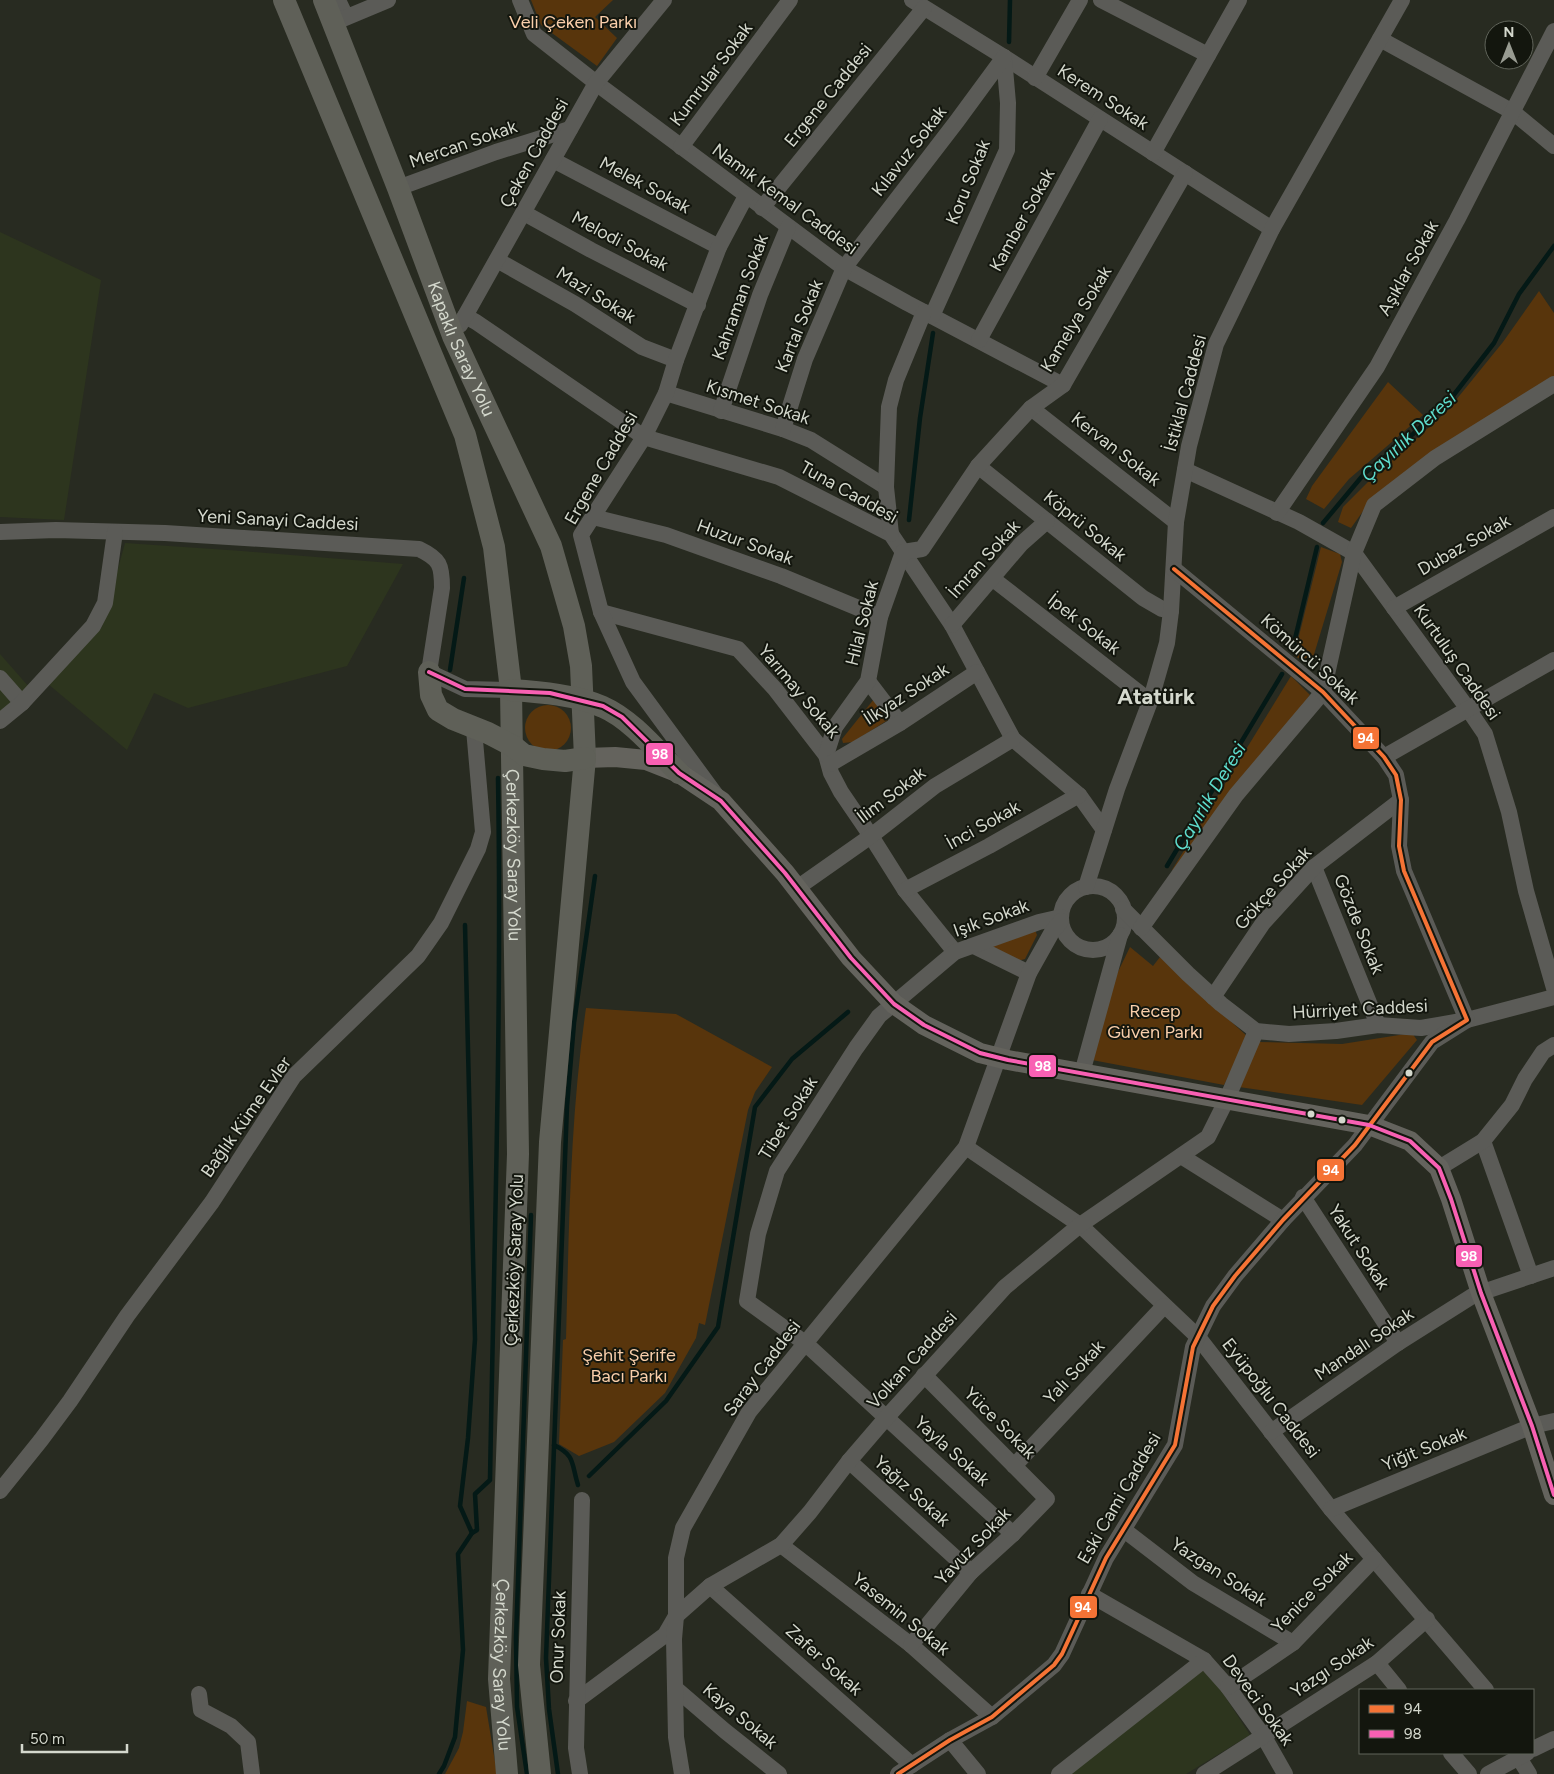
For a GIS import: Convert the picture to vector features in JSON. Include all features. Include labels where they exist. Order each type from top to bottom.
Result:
[{"type":"highway","name":"Kapaklı Saray Yolu","points":[[284,0],[465,435],[494,548],[511,690],[513,746]]},
{"type":"highway","name":"Kapaklı Saray Yolu","points":[[324,0],[339,20],[398,188],[453,336],[551,546],[574,626],[581,666],[585,758]]},
{"type":"highway","points":[[430,672],[431,695],[438,710],[453,719],[488,733],[513,746],[524,755],[543,759],[565,760],[585,758]]},
{"type":"highway","points":[[511,690],[550,693],[603,706],[622,718],[679,773]]},
{"type":"highway","name":"Çerkezköy Saray Yolu","points":[[507,1774],[499,1679],[518,1154],[513,746]]},
{"type":"highway","name":"Çerkezköy Saray Yolu","points":[[540,1774],[529,1665],[550,1142],[585,758]]},
{"type":"main road","points":[[585,758],[615,757],[646,760],[679,773],[720,801],[797,888],[851,958],[894,1004],[924,1025],[980,1053],[997,1058],[1370,1125],[1410,1141],[1439,1168],[1452,1199],[1482,1293],[1532,1426],[1554,1495]]},
{"type":"street","points":[[338,0],[339,20],[388,0]]},
{"type":"street","name":"Namık Kemal Caddesi","points":[[520,0],[534,34],[596,83],[844,268],[1063,385]]},
{"type":"street","name":"Kumrular Sokak","points":[[681,147],[790,0]]},
{"type":"street","points":[[1035,78],[1080,0]]},
{"type":"street","points":[[1101,0],[1208,55]]},
{"type":"street","points":[[1153,153],[1239,0]]},
{"type":"street","name":"İstiklal Caddesi","points":[[1104,830],[1117,788],[1151,699],[1167,643],[1171,611],[1176,522],[1189,446],[1216,344],[1272,229],[1402,0]]},
{"type":"street","name":"Çeken Caddesi","points":[[453,336],[596,83],[656,3]]},
{"type":"street","name":"Kerem Sokak","points":[[929,6],[1035,78],[1272,229]]},
{"type":"street","name":"Ergene Caddesi","points":[[762,208],[929,6]]},
{"type":"street","name":"Aşıklar Sokak","points":[[1277,513],[1377,367],[1457,220],[1554,31]]},
{"type":"street","points":[[1380,39],[1513,112],[1554,146]]},
{"type":"street","name":"Kılavuz Sokak","points":[[844,268],[958,121],[1004,56]]},
{"type":"street","name":"Koru Sokak","points":[[891,534],[886,487],[889,406],[896,380],[1007,150],[1008,103],[1004,56]]},
{"type":"street","name":"Kamber Sokak","points":[[979,340],[1100,119]]},
{"type":"street","name":"Mercan Sokak","points":[[398,188],[496,152],[570,129]]},
{"type":"street","name":"Melek Sokak","points":[[553,160],[719,246]]},
{"type":"street","name":"Kamelya Sokak","points":[[903,552],[922,549],[978,466],[1030,408],[1063,385],[1185,173]]},
{"type":"street","name":"Ergene Caddesi","points":[[720,801],[633,682],[601,612],[581,535],[644,437],[666,393],[676,360],[719,246],[746,196]]},
{"type":"street","name":"Melodi Sokak","points":[[524,212],[591,250],[698,305]]},
{"type":"street","name":"Kahraman Sokak","points":[[721,410],[760,295],[788,226]]},
{"type":"street","name":"Mazi Sokak","points":[[497,260],[575,304],[642,347],[676,360]]},
{"type":"street","name":"Kartal Sokak","points":[[783,429],[805,359],[844,268]]},
{"type":"street","name":"Tuna Caddesi","points":[[465,316],[644,437],[779,477],[891,534],[952,625],[1013,739],[1079,795],[1104,830]]},
{"type":"street","points":[[1141,928],[1236,795],[1323,692],[1354,553],[1374,505],[1435,458],[1554,384]]},
{"type":"street","name":"Kısmet Sokak","points":[[666,393],[783,429],[811,440],[886,487]]},
{"type":"street","name":"Kervan Sokak","points":[[1030,408],[1176,522]]},
{"type":"street","name":"Köprü Sokak","points":[[978,466],[1143,598],[1162,609],[1171,611]]},
{"type":"street","name":"Kurtuluş Caddesi","points":[[1185,470],[1299,522],[1354,553],[1468,709],[1485,734],[1508,812],[1526,891],[1554,988]]},
{"type":"street","name":"Huzur Sokak","points":[[592,517],[666,535],[781,576],[880,617]]},
{"type":"street","name":"Dubaz Sokak","points":[[1394,608],[1554,517]]},
{"type":"street","name":"İmran Sokak","points":[[952,625],[1021,544],[1047,521]]},
{"type":"street","name":"Yeni Sanayi Caddesi","points":[[0,532],[56,530],[165,533],[419,549],[433,556],[438,562],[442,578],[430,672]]},
{"type":"street","points":[[0,721],[22,703],[93,626],[105,603],[114,532]]},
{"type":"street","name":"Hilal Sokak","points":[[828,759],[835,727],[868,681],[880,617],[903,552]]},
{"type":"street","name":"Kömürcü Sokak","points":[[1174,569],[1323,692],[1384,757],[1396,774],[1401,800],[1399,846],[1404,871],[1468,1020]]},
{"type":"street","name":"İpek Sokak","points":[[993,579],[1142,695],[1151,699]]},
{"type":"street","name":"Yarımay Sokak","points":[[601,612],[738,650],[775,689],[828,759],[831,773],[841,792],[905,890],[955,952]]},
{"type":"street","points":[[1384,757],[1554,660]]},
{"type":"street","points":[[430,672],[465,689],[511,690]]},
{"type":"street","name":"İlkyaz Sokak","points":[[828,759],[900,723],[977,672]]},
{"type":"street","points":[[0,678],[22,703]]},
{"type":"street","points":[[868,681],[900,723]]},
{"type":"street","name":"Bağlık Küme Evler","points":[[0,1491],[64,1409],[127,1316],[212,1202],[294,1076],[418,956],[440,923],[478,849],[483,832],[474,729]]},
{"type":"street","name":"İlim Sokak","points":[[797,888],[871,836],[935,786],[1013,739]]},
{"type":"street","name":"İnci Sokak","points":[[905,890],[989,846],[1079,795]]},
{"type":"street","name":"Gökçe Sokak","points":[[1213,997],[1263,923],[1314,867],[1401,800]]},
{"type":"street","points":[[1086,887],[1104,830]]},
{"type":"street","name":"Gözde Sokak","points":[[1314,867],[1378,1025]]},
{"type":"street","points":[[1082,1073],[1125,918],[1119,900],[1113,894],[1096,886],[1076,891],[1063,906],[1061,919],[1066,937],[1083,949],[1104,948],[1120,936]]},
{"type":"street","points":[[1123,909],[1213,997],[1256,1031]]},
{"type":"street","points":[[997,1058],[1029,973],[1061,919]]},
{"type":"street","name":"Işık Sokak","points":[[894,1004],[955,952],[1039,922],[1061,919]]},
{"type":"street","points":[[974,946],[1029,973]]},
{"type":"street","name":"Hürriyet Caddesi","points":[[1256,1031],[1289,1034],[1336,1031],[1378,1025],[1421,1028],[1468,1020],[1554,997]]},
{"type":"street","name":"Tibet Sokak","points":[[747,1301],[758,1234],[777,1171],[856,1048],[879,1016],[894,1004]]},
{"type":"street","name":"Eski Cami Caddesi","points":[[898,1774],[950,1740],[992,1717],[1054,1665],[1062,1654],[1106,1558],[1175,1445],[1193,1348],[1213,1306],[1235,1276],[1283,1220],[1355,1145],[1432,1042],[1468,1020]]},
{"type":"street","name":"Volkan Caddesi","points":[[576,1701],[665,1635],[676,1616],[710,1586],[781,1545],[886,1418],[1005,1287],[1080,1225],[1208,1137],[1227,1099],[1256,1031]]},
{"type":"street","points":[[1439,1168],[1483,1141],[1512,1106],[1525,1079],[1543,1052],[1554,1045]]},
{"type":"street","name":"Saray Caddesi","points":[[682,1774],[676,1737],[674,1640],[676,1558],[684,1528],[750,1412],[966,1147],[997,1058]]},
{"type":"street","points":[[1483,1141],[1531,1276]]},
{"type":"street","name":"Eyüpoğlu Caddesi","points":[[966,1147],[1080,1225],[1198,1337],[1331,1509],[1485,1689]]},
{"type":"street","points":[[1181,1156],[1283,1220]]},
{"type":"street","name":"Yakut Sokak","points":[[1304,1197],[1398,1344]]},
{"type":"street","name":"Mandalı Sokak","points":[[1271,1432],[1446,1312],[1482,1293],[1554,1268]]},
{"type":"street","name":"Yayla Sokak","points":[[747,1301],[805,1344],[1013,1534]]},
{"type":"street","name":"Yalı Sokak","points":[[1014,1466],[1164,1306]]},
{"type":"street","name":"Yüce Sokak","points":[[924,1375],[1047,1499]]},
{"type":"street","name":"Yiğit Sokak","points":[[1331,1509],[1532,1426],[1554,1421]]},
{"type":"street","name":"Yağız Sokak","points":[[849,1461],[971,1572]]},
{"type":"street","name":"Yavuz Sokak","points":[[911,1645],[971,1572],[1013,1534],[1047,1499]]},
{"type":"street","name":"Onur Sokak","points":[[580,1774],[576,1748],[576,1701],[582,1500]]},
{"type":"street","name":"Yazgan Sokak","points":[[1124,1530],[1193,1583],[1294,1642]]},
{"type":"street","name":"Yasemin Sokak","points":[[781,1545],[911,1645],[992,1717]]},
{"type":"street","name":"Yenice Sokak","points":[[1228,1686],[1294,1642],[1374,1559]]},
{"type":"street","name":"Zafer Sokak","points":[[710,1586],[912,1765]]},
{"type":"street","name":"Deveci Sokak","points":[[1089,1594],[1204,1660],[1228,1686],[1264,1737],[1285,1774]]},
{"type":"street","name":"Yazgı Sokak","points":[[1204,1774],[1377,1664],[1426,1620]]},
{"type":"street","points":[[1059,1774],[1204,1660]]},
{"type":"street","points":[[1377,1664],[1398,1689]]},
{"type":"street","name":"Kaya Sokak","points":[[675,1688],[779,1774]]},
{"type":"street","points":[[199,1694],[201,1710],[231,1726],[248,1742],[252,1774]]},
{"type":"street","points":[[1534,1749],[1554,1739]]},
{"type":"street","points":[[950,1740],[978,1774]]},
{"type":"street","points":[[1452,1754],[1469,1774]]},
{"type":"street","points":[[1488,1774],[1524,1754]]},
{"type":"street","points":[[1526,1754],[1529,1774]]},
{"type":"shaded area","points":[[0,232],[101,280],[64,520],[0,517]]},
{"type":"shaded area","points":[[125,543],[403,564],[347,666],[188,708],[154,693],[127,750],[48,684],[102,627]]},
{"type":"shaded area","points":[[0,654],[36,695],[0,729]]},
{"type":"shaded area","points":[[1206,1667],[1250,1735],[1186,1774],[1070,1774]]},
{"type":"green space","name":"Veli Çeken Parkı","points":[[531,0],[613,0],[595,17],[617,38],[597,66],[541,25]]},
{"type":"green space","points":[[1539,291],[1554,313],[1554,378],[1371,500],[1351,528],[1338,522],[1343,507],[1447,411],[1503,342]]},
{"type":"green space","points":[[1388,382],[1423,415],[1349,479],[1324,509],[1306,499],[1312,486]]},
{"type":"green space","points":[[1321,547],[1340,554],[1342,562],[1312,661],[1309,663],[1294,656]]},
{"type":"green space","points":[[1291,676],[1310,695],[1177,873],[1172,870]]},
{"type":"green space","points":[[874,699],[891,718],[853,742],[843,743],[842,739]]},
{"type":"green space","points":[[548,705],[561,709],[567,715],[571,728],[567,741],[561,747],[548,751],[535,747],[529,741],[525,728],[529,715],[535,709]]},
{"type":"green space","points":[[1035,930],[1037,935],[1025,959],[1017,961],[991,946]]},
{"type":"green space","name":"Recep Güven Parkı","points":[[1130,947],[1153,966],[1160,957],[1248,1037],[1224,1085],[1092,1060],[1114,980]]},
{"type":"green space","name":"Şehit Şerife Bacı Parkı","points":[[586,1008],[676,1014],[772,1067],[755,1092],[748,1110],[705,1325],[699,1323],[696,1338],[665,1393],[614,1442],[579,1456],[559,1444],[563,1340],[566,1339],[573,1132]]},
{"type":"green space","name":"Recep Güven Parkı","points":[[1412,1033],[1417,1040],[1362,1105],[1239,1087],[1259,1042],[1342,1044]]},
{"type":"green space","points":[[467,1701],[486,1707],[497,1774],[445,1774],[459,1748]]},
{"type":"waterway","points":[[1009,42],[1010,0]]},
{"type":"waterway","name":"Çayırlık Deresi","points":[[1323,523],[1364,474],[1413,434],[1449,401],[1494,343],[1519,294],[1554,246]]},
{"type":"waterway","points":[[909,520],[920,418],[933,333]]},
{"type":"waterway","name":"Çayırlık Deresi","points":[[1294,643],[1317,547]]},
{"type":"waterway","points":[[450,670],[464,578]]},
{"type":"waterway","name":"Çayırlık Deresi","points":[[1167,866],[1282,674]]},
{"type":"waterway","points":[[439,1774],[455,1737],[463,1650],[458,1554],[472,1533],[477,1530],[475,1494],[490,1480],[498,1041],[498,778]]},
{"type":"waterway","points":[[558,1774],[549,1709],[546,1658],[567,1106],[574,1023],[595,876]]},
{"type":"waterway","points":[[465,925],[475,1339],[468,1438],[460,1506],[472,1533]]},
{"type":"waterway","points":[[589,1476],[666,1401],[718,1327],[755,1107],[792,1059],[848,1012]]},
{"type":"waterway","points":[[527,1774],[517,1707],[516,1638],[531,1215]]},
{"type":"waterway","points":[[554,1445],[566,1453],[572,1461],[578,1485]]},
{"type":"transit line","name":"94","points":[[898,1774],[950,1740],[992,1717],[1054,1665],[1062,1654],[1106,1558],[1175,1445],[1193,1347],[1213,1306],[1235,1276],[1283,1220],[1355,1145],[1432,1042],[1467,1020],[1404,871],[1399,846],[1401,800],[1396,775],[1384,757],[1323,692],[1174,569]]},
{"type":"transit line","name":"98","points":[[429,672],[465,689],[550,693],[603,706],[622,717],[679,773],[721,801],[785,873],[851,958],[894,1004],[924,1025],[980,1053],[1008,1060],[1369,1125],[1410,1141],[1439,1168],[1451,1199],[1481,1293],[1532,1426],[1554,1495]]},
{"type":"district","name":"Atatürk","points":[[1156,696]]}]
